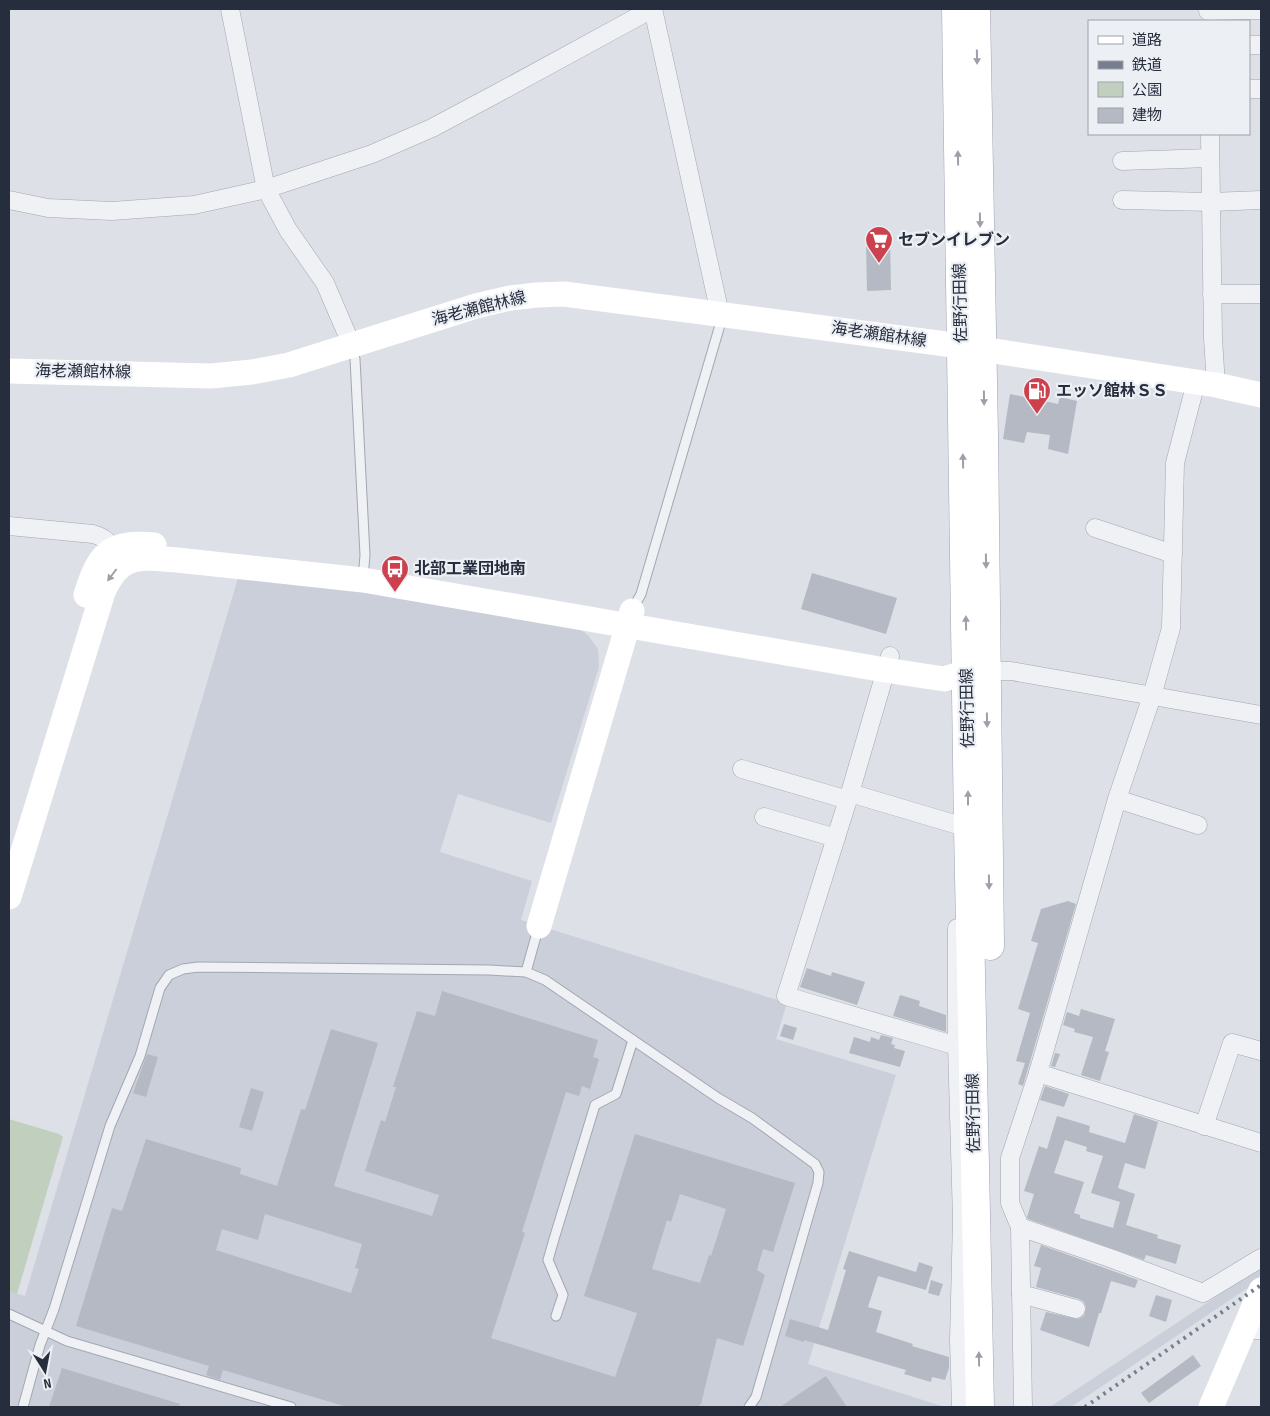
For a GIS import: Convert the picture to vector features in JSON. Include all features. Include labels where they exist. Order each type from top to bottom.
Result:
[{"type":"main road","name":"佐野行田線","points":[[956,9],[972,348]]},
{"type":"main road","name":"佐野行田線","points":[[976,9],[972,348],[980,932],[980,1407]]},
{"type":"main road","name":"佐野行田線","points":[[977,672],[968,828],[970,888],[980,932],[1000,1407]]},
{"type":"street","points":[[230,9],[266,189],[288,230],[325,283],[352,346]]},
{"type":"street","points":[[9,200],[48,208],[112,212],[194,205],[266,189],[372,154],[432,128],[652,9],[720,314]]},
{"type":"street","points":[[1208,14],[1261,10]]},
{"type":"street","points":[[1023,1407],[1020,1227],[1010,1203],[1010,1158],[1038,1073],[1117,799],[1152,696],[1171,628],[1175,463],[1206,384],[1212,294],[1210,135]]},
{"type":"street","points":[[1122,161],[1210,158]]},
{"type":"street","points":[[1122,200],[1211,202],[1261,200]]},
{"type":"street","name":"海老瀬館林線","points":[[9,371],[211,376],[252,372],[289,365],[476,306],[537,295],[564,294],[972,348],[1206,384],[1261,396]]},
{"type":"street","points":[[1212,294],[1261,294]]},
{"type":"street","points":[[9,526],[102,536],[112,549]]},
{"type":"street","points":[[1095,528],[1173,554]]},
{"type":"street","points":[[9,846],[91,578],[103,556],[112,549],[138,543],[241,552],[887,663],[944,664],[977,672],[1011,671],[1261,716]]},
{"type":"street","points":[[9,897],[93,619],[110,576],[120,566],[132,560],[147,558],[252,567],[364,573]]},
{"type":"street","points":[[539,926],[629,618]]},
{"type":"street","points":[[887,663],[849,796],[786,996],[957,1046]]},
{"type":"street","points":[[742,769],[968,828]]},
{"type":"street","points":[[1117,799],[1198,825]]},
{"type":"street","points":[[764,817],[836,838]]},
{"type":"street","points":[[961,1407],[959,1341],[962,1219],[957,1046],[957,926],[970,888]]},
{"type":"street","points":[[1204,1126],[1232,1043],[1261,1052]]},
{"type":"street","points":[[1038,1073],[1261,1143]]},
{"type":"street","points":[[1020,1227],[1203,1293],[1261,1258]]},
{"type":"street","points":[[1211,1406],[1254,1320],[1261,1290]]},
{"type":"street","points":[[1021,1294],[1076,1310]]},
{"type":"lane","points":[[629,618],[644,586],[720,326],[720,314]]},
{"type":"lane","points":[[352,346],[355,359],[364,573]]},
{"type":"lane","points":[[526,972],[539,926]]},
{"type":"lane","points":[[23,1407],[110,1126],[140,1056],[160,988],[169,975],[183,969],[198,968],[526,972],[545,980],[718,1098],[752,1118],[815,1164],[819,1172],[818,1183],[756,1397],[749,1407]]},
{"type":"lane","points":[[556,1316],[563,1295],[548,1260],[594,1105],[616,1094],[633,1040]]},
{"type":"lane","points":[[9,1314],[67,1341],[291,1407]]},
{"type":"shaded area","points":[[238,578],[355,588],[573,624],[588,635],[598,649],[599,667],[551,823],[458,794],[440,852],[532,881],[521,920],[787,1003],[776,1039],[896,1075],[808,1364],[945,1407],[9,1407],[9,1291],[25,1296]]},
{"type":"shaded area","points":[[1261,1267],[1261,1273],[1255,1283],[1071,1407],[1050,1407]]},
{"type":"green space","points":[[9,1119],[59,1134],[63,1137],[17,1294],[9,1291]]},
{"type":"building","name":"セブンイレブン","points":[[890,238],[891,290],[867,291],[866,239]]},
{"type":"building","points":[[1010,394],[1058,404],[1060,397],[1077,401],[1068,454],[1048,449],[1050,435],[1027,432],[1024,443],[1003,439]]},
{"type":"building","points":[[812,573],[897,598],[886,634],[801,609]]},
{"type":"building","points":[[1068,901],[1076,904],[1023,1086],[1018,1084],[1025,1063],[1016,1061],[1030,1013],[1018,1009],[1038,943],[1031,941],[1041,909]]},
{"type":"building","points":[[807,968],[831,976],[832,972],[865,982],[857,1005],[800,987]]},
{"type":"building","points":[[442,991],[598,1040],[593,1057],[599,1059],[590,1089],[582,1086],[579,1096],[566,1092],[522,1232],[525,1233],[491,1338],[615,1377],[637,1313],[584,1296],[635,1134],[795,1183],[773,1252],[763,1249],[757,1270],[765,1275],[743,1346],[717,1338],[701,1404],[697,1407],[347,1407],[223,1370],[220,1380],[206,1375],[209,1366],[76,1326],[112,1208],[122,1211],[146,1139],[241,1168],[240,1174],[277,1186],[301,1109],[305,1110],[331,1029],[378,1043],[334,1186],[432,1216],[439,1195],[365,1171],[381,1120],[385,1122],[396,1087],[393,1087],[417,1011],[435,1016]],"holes":[[[680,1194],[726,1209],[700,1283],[652,1269],[667,1220],[671,1222]],[[265,1214],[362,1244],[355,1268],[359,1269],[351,1293],[216,1250],[222,1229],[258,1240]]]},
{"type":"building","points":[[900,995],[920,1001],[919,1006],[946,1015],[946,1032],[893,1016]]},
{"type":"building","points":[[1081,1009],[1115,1019],[1105,1051],[1109,1052],[1100,1081],[1081,1075],[1093,1037],[1074,1032],[1075,1029],[1063,1025],[1067,1012],[1079,1016]]},
{"type":"building","points":[[784,1024],[797,1028],[793,1040],[780,1036]]},
{"type":"building","points":[[881,1035],[893,1038],[891,1044],[895,1045],[894,1048],[905,1051],[900,1067],[849,1053],[854,1037],[870,1042],[871,1037],[879,1040]]},
{"type":"building","points":[[1055,1053],[1060,1054],[1055,1067],[1051,1066]]},
{"type":"building","points":[[147,1054],[158,1057],[146,1097],[133,1093]]},
{"type":"building","points":[[1045,1086],[1069,1094],[1064,1107],[1040,1100]]},
{"type":"building","points":[[251,1088],[264,1092],[252,1131],[239,1127]]},
{"type":"building","points":[[1134,1114],[1158,1122],[1145,1169],[1125,1163],[1118,1188],[1135,1194],[1126,1225],[1158,1235],[1157,1238],[1181,1245],[1176,1264],[1146,1255],[1144,1260],[1028,1219],[1027,1217],[1034,1194],[1024,1191],[1039,1146],[1047,1149],[1057,1116],[1090,1126],[1089,1132],[1125,1143]],"holes":[[[1065,1140],[1087,1147],[1086,1151],[1103,1156],[1091,1193],[1120,1202],[1113,1228],[1080,1218],[1080,1215],[1074,1213],[1084,1182],[1054,1173]]]},
{"type":"building","points":[[1041,1245],[1138,1280],[1135,1288],[1111,1281],[1089,1347],[1040,1330],[1046,1312],[1078,1319],[1084,1316],[1086,1307],[1084,1302],[1079,1299],[1036,1287],[1041,1268],[1034,1266]]},
{"type":"building","points":[[849,1251],[916,1272],[919,1262],[933,1267],[926,1290],[878,1276],[868,1307],[882,1311],[876,1332],[913,1344],[912,1346],[949,1357],[949,1368],[945,1380],[932,1377],[931,1382],[904,1374],[906,1370],[785,1336],[790,1319],[828,1330],[846,1270],[843,1269]]},
{"type":"building","points":[[931,1280],[943,1284],[939,1296],[928,1293]]},
{"type":"building","points":[[1156,1295],[1172,1300],[1166,1322],[1149,1316]]},
{"type":"building","points":[[1193,1355],[1201,1366],[1149,1403],[1141,1393]]},
{"type":"building","points":[[62,1368],[180,1404],[179,1407],[49,1407]]},
{"type":"building","points":[[826,1376],[847,1407],[780,1407],[799,1394]]},
{"type":"railway","points":[[1085,1407],[1261,1285]]},
{"type":"place","name":"セブンイレブン","points":[[879,264]]},
{"type":"place","name":"エッソ館林ＳＳ","points":[[1037,415]]},
{"type":"place","name":"北部工業団地南","points":[[395,593]]}]
